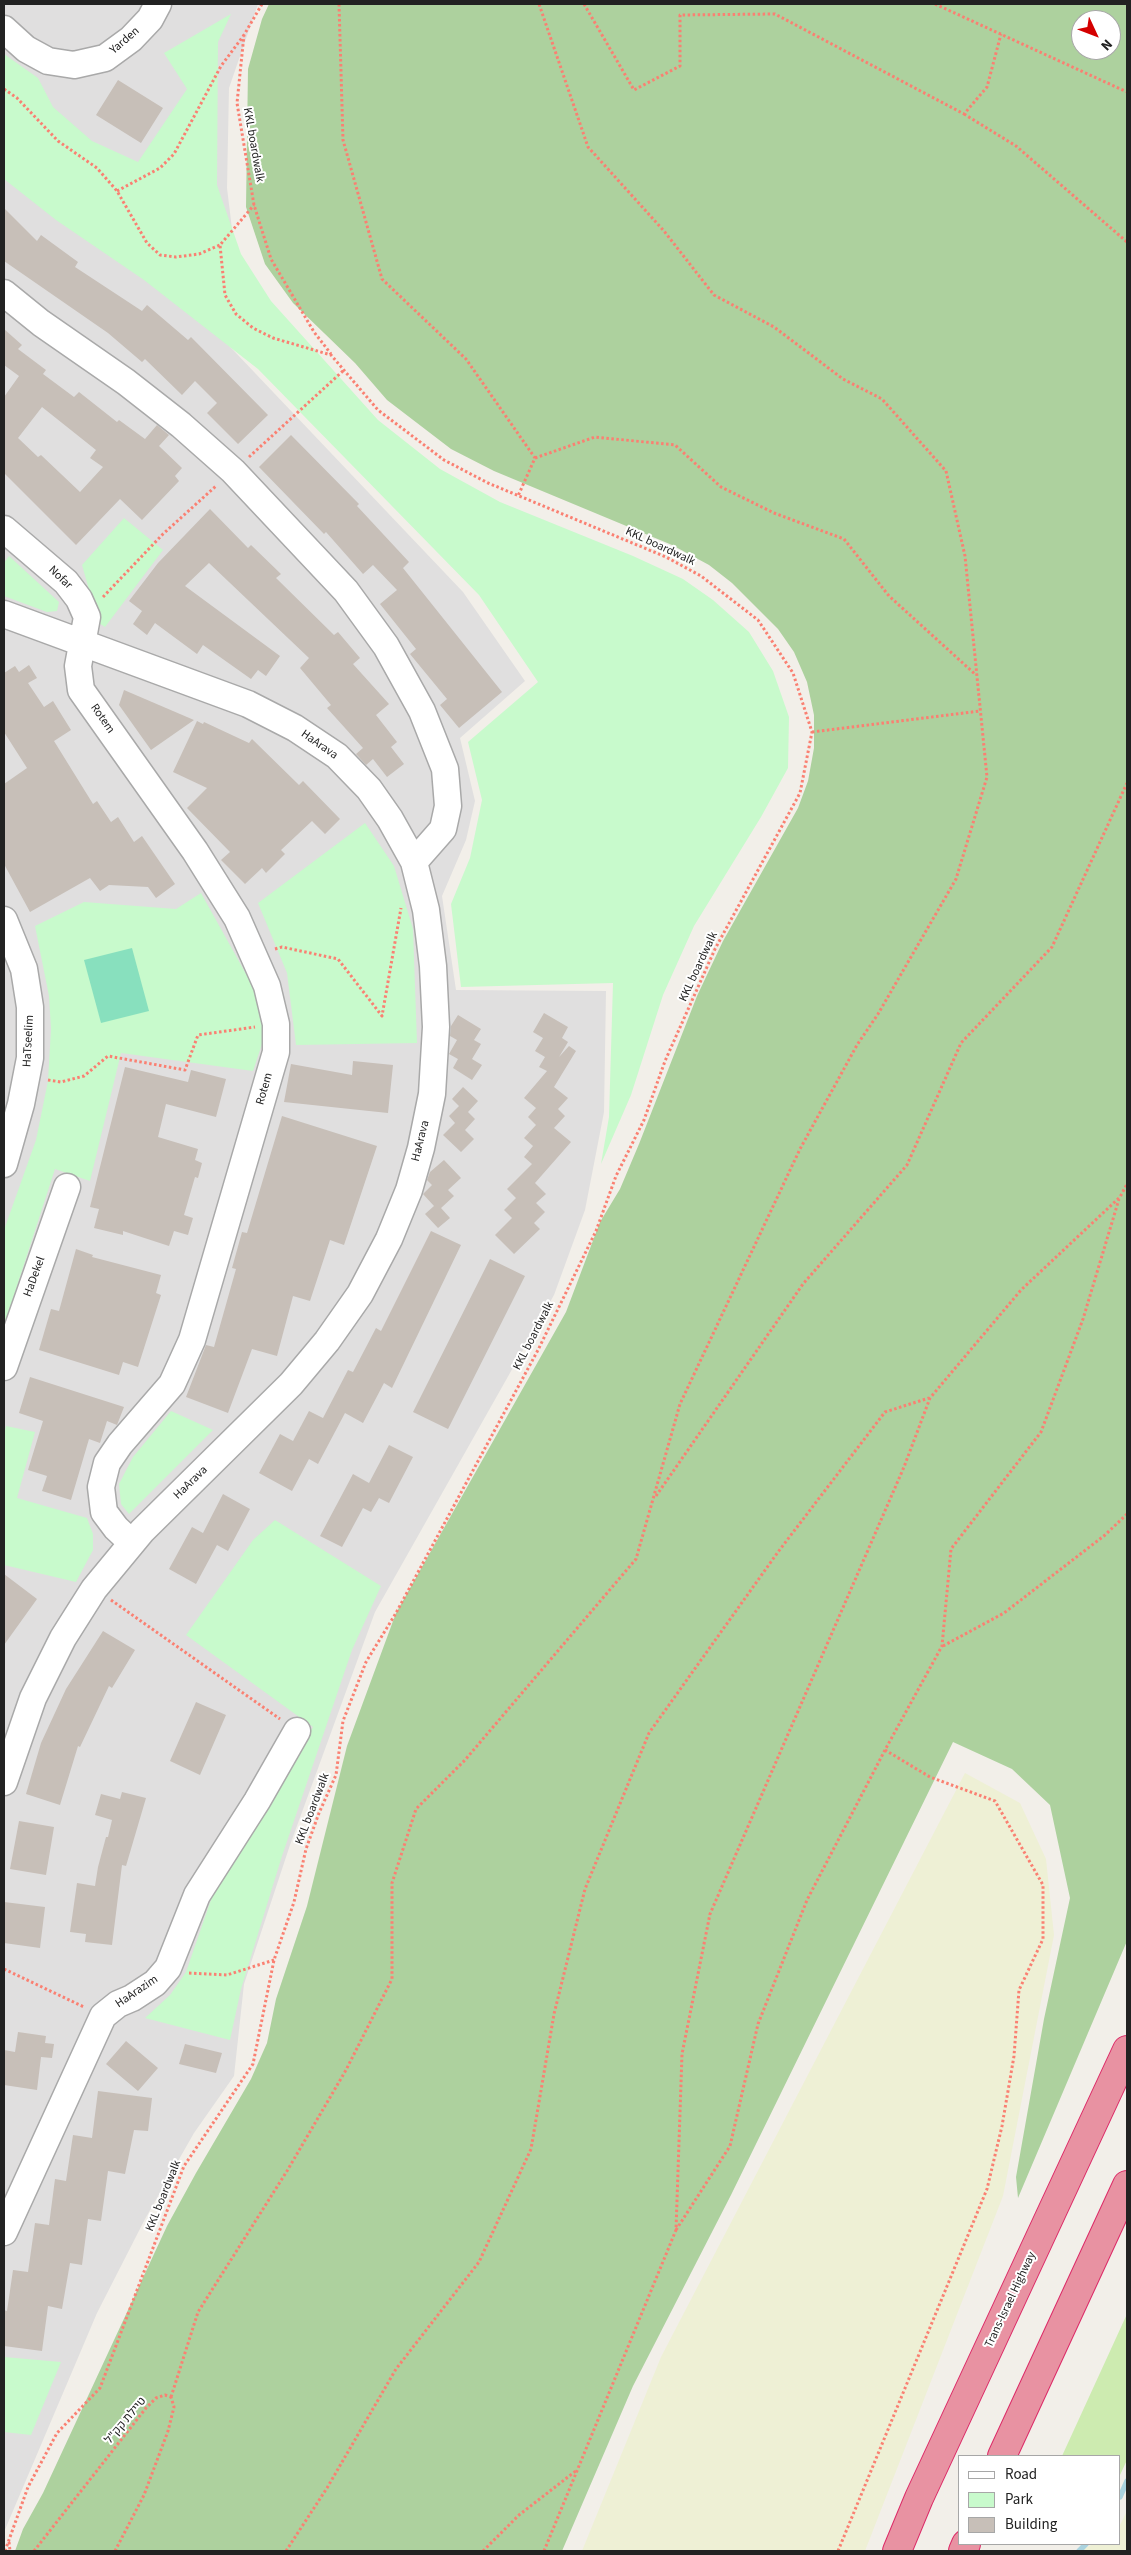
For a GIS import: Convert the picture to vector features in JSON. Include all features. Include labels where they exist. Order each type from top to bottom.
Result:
[{"type":"highway","name":"Trans-Israel Highway","points":[[897,2551],[923,2490],[1127,2050]]},
{"type":"highway","points":[[1002,2455],[1127,2185]]},
{"type":"street","name":"Yarden","points":[[4,29],[26,49],[48,60],[74,65],[105,58],[131,39],[150,19],[158,4]]},
{"type":"street","points":[[4,293],[41,322],[126,382],[181,425],[233,472],[346,591],[386,646],[422,711],[445,769],[448,806],[443,829],[414,862]]},
{"type":"street","name":"Nofar","points":[[4,529],[66,582],[80,599],[87,617]]},
{"type":"street","name":"HaArava","points":[[4,614],[248,704],[295,728],[337,756],[369,789],[390,819],[414,862],[426,910],[436,1026],[432,1094],[411,1181],[389,1239],[360,1294],[327,1341],[292,1384],[132,1543],[94,1589],[62,1638],[33,1698],[4,1782]]},
{"type":"street","points":[[83,643],[87,617]]},
{"type":"street","name":"Rotem","points":[[83,643],[78,666],[81,690],[195,851],[237,918],[267,986],[276,1024],[276,1052],[192,1340],[172,1384],[120,1444],[107,1462],[101,1487],[104,1512],[132,1543]]},
{"type":"street","name":"HaTseelim","points":[[4,920],[24,969],[30,1007],[30,1058],[18,1080],[4,1164]]},
{"type":"street","name":"HaDekel","points":[[4,1367],[67,1187]]},
{"type":"street","name":"HaArazim","points":[[4,2232],[103,2016],[118,2004],[132,1998],[155,1983],[168,1968],[197,1895],[256,1801],[297,1730]]},
{"type":"path","name":"KKL boardwalk","points":[[5,2551],[28,2487],[57,2433],[100,2388],[184,2166],[253,2064],[274,1960],[294,1902],[306,1849],[336,1775],[343,1720],[366,1662],[396,1613],[538,1350],[596,1231],[616,1176],[644,1120],[664,1061],[715,950],[800,794],[812,732],[794,673],[758,620],[701,576],[666,557],[518,496],[444,460],[408,435],[378,410],[331,355],[314,332],[271,259],[254,205],[237,103],[244,35],[262,4]]},
{"type":"path","points":[[339,4],[343,140],[382,279],[466,359],[535,458]]},
{"type":"path","points":[[115,2551],[144,2495],[168,2431],[174,2407],[171,2397],[198,2312],[287,2171],[341,2078],[392,1979],[392,1882],[416,1809],[465,1760],[636,1560],[680,1404],[800,1149],[857,1045],[878,1014],[956,879],[987,777],[965,556],[946,471],[882,399],[843,379],[774,328],[714,295],[664,231],[588,147],[539,4]]},
{"type":"path","points":[[584,4],[634,90],[680,66],[680,16],[775,14],[964,114],[1016,146],[1127,242]]},
{"type":"path","points":[[935,4],[1127,92]]},
{"type":"path","points":[[964,114],[987,87],[1002,34]]},
{"type":"path","points":[[117,191],[160,168],[174,154],[221,66],[244,35]]},
{"type":"path","points":[[4,89],[17,98],[58,141],[97,168],[117,191],[147,243],[160,255],[176,257],[199,254],[220,245],[254,205]]},
{"type":"path","points":[[220,245],[225,295],[236,314],[253,328],[273,338],[331,355]]},
{"type":"path","points":[[87,617],[113,584],[163,534],[344,370]]},
{"type":"path","points":[[518,496],[535,458],[595,437],[674,445],[721,487],[774,513],[844,539],[889,596],[976,676]]},
{"type":"path","points":[[812,732],[980,711]]},
{"type":"path","points":[[653,1499],[803,1284],[907,1165],[961,1043],[1052,946],[1127,783]]},
{"type":"path","points":[[252,952],[282,947],[338,959],[382,1016],[402,903]]},
{"type":"path","points":[[18,1080],[61,1082],[84,1076],[108,1056],[185,1070],[198,1035],[276,1024]]},
{"type":"path","points":[[544,2551],[676,2230],[730,2146],[762,2015],[807,1900],[885,1750],[942,1646],[952,1548],[1041,1432],[1083,1318],[1120,1197],[1127,1184]]},
{"type":"path","points":[[676,2230],[682,2054],[710,1914],[904,1467],[930,1398],[1021,1290],[1120,1197]]},
{"type":"path","points":[[286,2551],[327,2488],[396,2368],[479,2262],[531,2149],[554,2014],[585,1889],[649,1733],[778,1552],[885,1412],[930,1398]]},
{"type":"path","points":[[942,1646],[1004,1614],[1105,1535],[1127,1514]]},
{"type":"path","points":[[94,1589],[297,1730]]},
{"type":"path","points":[[838,2551],[987,2189],[1002,2126],[1014,2056],[1019,1990],[1043,1939],[1043,1885],[995,1800],[930,1777],[885,1750]]},
{"type":"path","points":[[155,1983],[186,1972],[227,1975],[274,1960]]},
{"type":"path","points":[[4,1969],[103,2016]]},
{"type":"path","name":"טיילת קק\"ל","points":[[34,2551],[146,2408],[156,2398],[165,2395],[171,2397]]},
{"type":"path","points":[[483,2551],[519,2515],[577,2470]]},
{"type":"path","points":[[10,2534],[10,2551]]},
{"type":"shaded area","points":[[4,4],[258,4],[229,88],[227,188],[234,245],[198,313],[463,592],[525,681],[460,738],[475,801],[466,840],[442,896],[456,990],[606,991],[604,1112],[585,1210],[554,1295],[375,1612],[290,1845],[244,1984],[234,2076],[194,2133],[145,2219],[97,2313],[4,2532]]},
{"type":"green space","points":[[269,4],[1127,4],[1127,1941],[1018,2198],[1016,2177],[1044,2019],[1070,1898],[1050,1805],[1012,1769],[953,1742],[731,2195],[633,2386],[562,2551],[15,2551],[23,2529],[43,2493],[167,2226],[251,2079],[267,2043],[276,1999],[307,1906],[347,1746],[396,1613],[566,1312],[600,1222],[620,1189],[639,1144],[697,996],[723,941],[798,808],[808,781],[814,748],[814,715],[807,682],[794,652],[778,629],[732,583],[709,565],[672,545],[494,471],[451,449],[387,400],[355,363],[293,303],[265,264],[246,207],[248,69],[262,19]]},
{"type":"green space","points":[[231,14],[218,42],[217,185],[241,254],[271,301],[378,420],[440,469],[500,502],[633,556],[683,579],[713,600],[749,632],[773,671],[789,717],[788,768],[761,817],[694,926],[663,995],[631,1095],[601,1164],[609,1117],[613,983],[461,987],[451,904],[470,858],[482,800],[468,742],[538,682],[479,595],[258,369],[144,280],[56,220],[4,179],[4,54],[38,78],[53,107],[92,141],[138,162],[187,89],[164,53]]},
{"type":"green space","points":[[124,518],[163,550],[105,627],[94,620],[92,600],[82,565]]},
{"type":"green space","points":[[9,556],[59,602],[57,611],[47,612],[4,596],[4,563]]},
{"type":"green space","points":[[365,823],[394,866],[413,929],[417,1043],[296,1045],[287,973],[258,903]]},
{"type":"green space","points":[[201,893],[256,992],[262,1016],[262,1044],[253,1071],[121,1053],[90,1181],[55,1169],[4,1326],[4,1230],[36,1140],[48,1081],[51,1029],[49,996],[35,926],[84,902],[176,909]]},
{"type":"green space","points":[[132,948],[149,1011],[101,1023],[84,960]]},
{"type":"green space","points":[[171,1411],[213,1430],[129,1514],[121,1504],[119,1484],[133,1457]]},
{"type":"green space","points":[[6,1426],[35,1432],[17,1498],[87,1518],[93,1534],[93,1550],[76,1582],[4,1565],[4,1435]]},
{"type":"green space","points":[[275,1520],[381,1586],[352,1650],[282,1856],[241,1989],[230,2040],[145,2018],[170,1995],[186,1972],[213,1894],[313,1727],[186,1635],[253,1540]]},
{"type":"green space","points":[[965,1773],[1020,1803],[1046,1859],[1054,1935],[1003,2196],[865,2551],[582,2551],[661,2357]]},
{"type":"green space","points":[[1127,2314],[1127,2460],[1121,2473],[1121,2455],[1062,2455]]},
{"type":"green space","points":[[4,2357],[61,2362],[31,2435],[4,2432]]},
{"type":"green space","points":[[1127,2511],[1127,2551],[1080,2551],[1091,2545],[1121,2545],[1121,2523]]},
{"type":"building","points":[[118,80],[163,108],[141,143],[96,115]]},
{"type":"building","points":[[4,208],[37,241],[41,235],[78,262],[75,267],[142,311],[147,305],[188,340],[191,337],[268,415],[238,444],[207,413],[217,403],[195,381],[182,395],[145,359],[142,362],[108,333],[4,261]]},
{"type":"building","points":[[4,329],[22,345],[18,349],[46,370],[43,374],[74,397],[79,392],[117,422],[119,420],[145,439],[157,425],[169,435],[159,446],[182,468],[175,476],[179,481],[142,520],[120,499],[76,545],[4,473],[4,397],[19,376],[4,365]],"holes":[[[42,407],[96,450],[90,458],[103,467],[80,492],[41,455],[38,457],[18,438]]]},
{"type":"building","points":[[291,435],[359,504],[357,506],[409,562],[403,568],[502,692],[459,728],[440,705],[447,699],[410,654],[416,649],[380,604],[397,590],[373,565],[363,574],[326,532],[324,534],[259,467]]},
{"type":"building","points":[[210,509],[248,548],[251,545],[281,574],[276,578],[334,635],[338,632],[360,658],[353,664],[389,704],[376,715],[397,742],[391,747],[404,764],[387,777],[373,759],[366,765],[356,754],[363,748],[327,708],[331,705],[300,668],[309,658],[209,563],[185,586],[280,656],[266,676],[258,670],[251,679],[203,645],[197,654],[155,623],[147,635],[133,624],[142,611],[129,601],[158,563]]},
{"type":"building","points":[[29,665],[37,678],[28,683],[44,707],[53,701],[71,730],[54,741],[93,804],[97,801],[111,822],[118,817],[134,842],[142,836],[175,884],[156,898],[148,887],[109,885],[100,891],[90,878],[30,912],[4,864],[4,784],[27,768],[4,732],[4,673],[15,666],[19,672]]},
{"type":"building","points":[[124,690],[194,720],[151,750],[119,705]]},
{"type":"building","points":[[197,721],[203,724],[204,722],[249,743],[252,739],[299,785],[303,781],[340,819],[325,834],[312,821],[281,850],[285,854],[266,873],[262,868],[245,884],[221,860],[230,852],[187,808],[207,788],[173,772]]},
{"type":"building","points":[[544,1013],[568,1027],[562,1038],[568,1042],[559,1057],[569,1046],[576,1051],[554,1087],[568,1098],[558,1109],[565,1116],[554,1128],[571,1142],[535,1183],[546,1194],[536,1203],[545,1212],[534,1223],[540,1229],[514,1254],[495,1235],[512,1218],[504,1210],[516,1198],[507,1189],[532,1164],[524,1157],[533,1146],[524,1138],[536,1125],[528,1117],[536,1108],[524,1098],[547,1071],[539,1067],[545,1057],[535,1051],[543,1038],[533,1032]]},
{"type":"building","points":[[458,1015],[481,1029],[474,1040],[481,1044],[472,1059],[482,1065],[472,1080],[453,1068],[458,1059],[449,1054],[457,1040],[450,1036],[451,1026]]},
{"type":"building","points":[[353,1061],[393,1065],[388,1113],[284,1102],[291,1064],[352,1075]]},
{"type":"building","points":[[125,1067],[188,1082],[191,1070],[226,1079],[216,1117],[166,1104],[158,1137],[198,1149],[195,1160],[202,1163],[198,1178],[195,1177],[184,1215],[193,1218],[188,1235],[174,1231],[169,1246],[123,1231],[123,1235],[94,1228],[99,1209],[90,1207]]},
{"type":"building","points":[[463,1087],[478,1101],[468,1112],[475,1119],[465,1130],[474,1139],[461,1152],[443,1135],[455,1123],[449,1116],[459,1106],[452,1099]]},
{"type":"building","points":[[282,1116],[377,1146],[344,1245],[330,1240],[310,1301],[293,1296],[277,1356],[252,1349],[228,1413],[186,1397],[206,1345],[214,1347],[236,1269],[232,1268],[242,1232],[247,1233]]},
{"type":"building","points":[[444,1160],[461,1178],[448,1190],[454,1196],[441,1208],[450,1218],[438,1228],[425,1214],[434,1206],[423,1194],[432,1185],[427,1180],[430,1172]]},
{"type":"building","points":[[431,1231],[461,1245],[392,1388],[384,1383],[363,1423],[345,1413],[318,1464],[309,1459],[292,1491],[259,1473],[280,1434],[293,1441],[309,1411],[323,1418],[348,1370],[353,1372],[376,1328],[381,1331]]},
{"type":"building","points":[[76,1249],[93,1255],[92,1257],[161,1275],[156,1293],[161,1295],[138,1367],[123,1362],[119,1375],[39,1350],[51,1309],[59,1311]]},
{"type":"building","points":[[490,1259],[525,1276],[448,1429],[413,1412]]},
{"type":"building","points":[[30,1377],[124,1407],[117,1425],[107,1421],[100,1443],[89,1439],[71,1500],[42,1491],[47,1476],[28,1470],[43,1421],[19,1413]]},
{"type":"building","points":[[389,1445],[413,1457],[389,1503],[379,1498],[371,1512],[363,1508],[342,1547],[320,1536],[353,1474],[369,1483]]},
{"type":"building","points":[[223,1494],[250,1509],[228,1551],[217,1545],[196,1584],[169,1569],[192,1527],[203,1533]]},
{"type":"building","points":[[4,1574],[37,1599],[4,1645]]},
{"type":"building","points":[[103,1631],[135,1650],[112,1688],[109,1686],[80,1747],[78,1746],[60,1805],[26,1794],[41,1743],[66,1689]]},
{"type":"building","points":[[196,1702],[226,1715],[200,1775],[170,1761]]},
{"type":"building","points":[[122,1792],[146,1798],[126,1866],[122,1865],[112,1945],[85,1942],[86,1934],[70,1932],[77,1883],[95,1886],[98,1867],[112,1820],[95,1815],[101,1794],[120,1799]]},
{"type":"building","points":[[19,1821],[54,1827],[46,1875],[10,1869]]},
{"type":"building","points":[[4,1902],[45,1907],[40,1948],[4,1943]]},
{"type":"building","points":[[18,2032],[46,2036],[45,2043],[54,2044],[52,2058],[41,2057],[37,2090],[4,2085],[4,2050],[15,2052]]},
{"type":"building","points":[[126,2041],[158,2068],[138,2091],[106,2064]]},
{"type":"building","points":[[185,2044],[222,2053],[216,2073],[179,2064]]},
{"type":"building","points":[[98,2091],[152,2098],[148,2131],[134,2130],[125,2174],[108,2171],[101,2221],[88,2219],[82,2265],[70,2263],[62,2309],[48,2306],[42,2351],[4,2346],[4,2310],[7,2311],[13,2270],[28,2272],[35,2223],[49,2225],[55,2179],[66,2181],[73,2135],[92,2138]]},
{"type":"waterway","points":[[1121,2495],[1127,2481]]},
{"type":"waterway","points":[[1079,2551],[1085,2545]]}]
